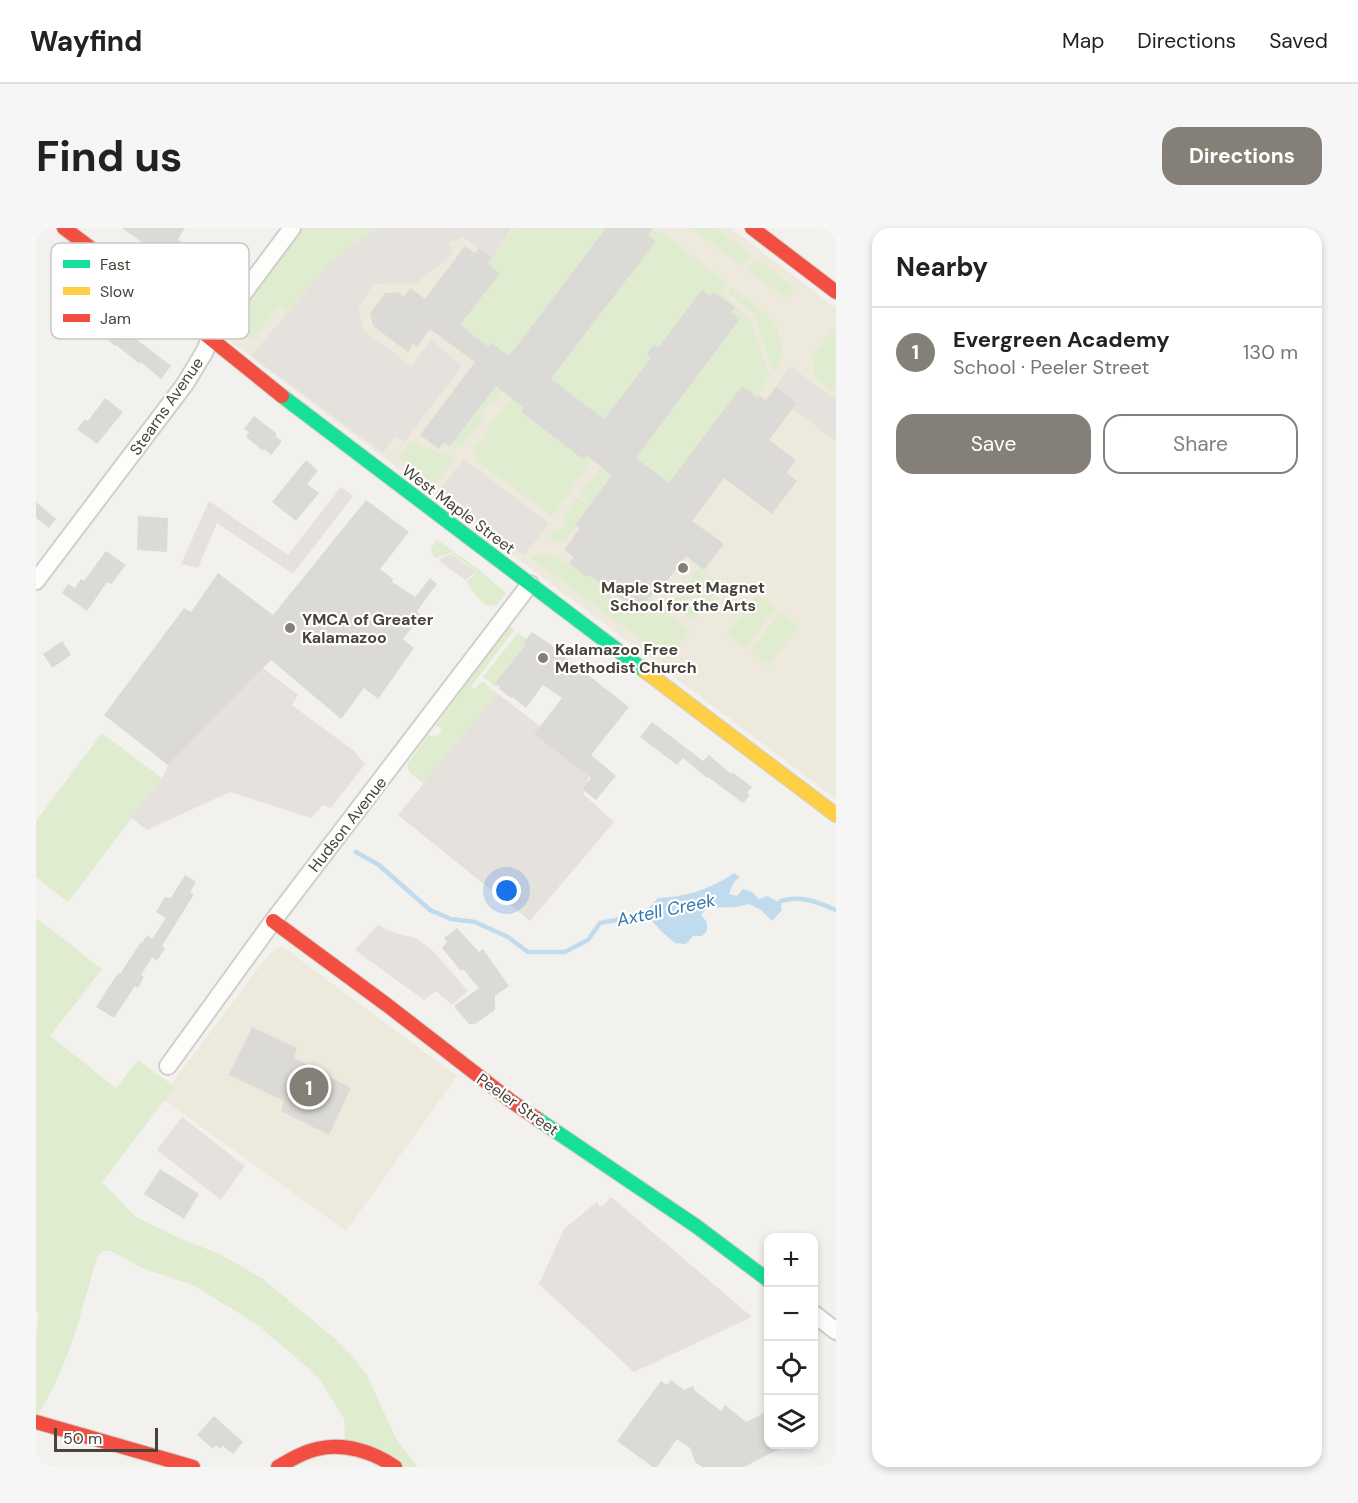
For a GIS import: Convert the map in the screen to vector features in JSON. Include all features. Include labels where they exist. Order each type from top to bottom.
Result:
[{"type":"street","name":"West Maple Street","points":[[64,228],[84,243]]},
{"type":"street","name":"Stearns Avenue","points":[[249,286],[292,228]]},
{"type":"street","points":[[752,228],[836,292]]},
{"type":"street","name":"Stearns Avenue","points":[[39,570],[185,384],[210,339]]},
{"type":"street","name":"West Maple Street","points":[[211,339],[257,377],[836,815]]},
{"type":"street","name":"Hudson Avenue","points":[[168,1066],[273,921],[530,584]]},
{"type":"street","name":"Peeler Street","points":[[273,921],[511,1101],[696,1226],[764,1277]]},
{"type":"street","points":[[818,1318],[836,1331]]},
{"type":"street","points":[[36,1422],[193,1467]]},
{"type":"street","points":[[278,1467],[297,1457],[327,1447],[373,1455],[395,1467]]},
{"type":"shaded area","name":"Maple Street Magnet School for the Arts","points":[[304,228],[731,228],[836,308],[836,799],[227,339],[249,339],[249,301]]},
{"type":"shaded area","points":[[376,228],[511,229],[492,258],[463,237],[448,243],[454,253],[414,285],[373,284],[358,309],[364,331],[411,366],[431,340],[462,366],[404,442],[395,436],[383,453],[251,356],[330,263]]},
{"type":"shaded area","points":[[790,366],[836,400],[836,441],[792,408],[796,402],[776,387]]},
{"type":"shaded area","points":[[464,459],[549,523],[524,556],[438,492]]},
{"type":"shaded area","points":[[341,487],[353,496],[293,574],[217,523],[198,568],[181,564],[209,501],[288,555]]},
{"type":"shaded area","points":[[451,554],[476,572],[465,580],[438,560]]},
{"type":"shaded area","points":[[263,668],[298,695],[292,705],[354,751],[365,764],[331,808],[323,805],[311,818],[230,792],[147,830],[131,818],[162,778],[169,764]]},
{"type":"shaded area","points":[[497,693],[540,726],[589,777],[583,794],[614,822],[530,921],[398,815]]},
{"type":"shaded area","points":[[378,925],[395,933],[416,938],[433,951],[468,991],[452,1005],[436,991],[424,1000],[355,950]]},
{"type":"shaded area","points":[[283,947],[457,1076],[346,1231],[161,1098],[266,958],[275,949]]},
{"type":"shaded area","points":[[182,1117],[245,1166],[221,1200],[157,1150]]},
{"type":"shaded area","points":[[611,1197],[752,1317],[634,1372],[539,1284],[564,1229],[598,1201],[599,1206],[603,1206]]},
{"type":"green space","points":[[302,228],[376,228],[330,263],[292,316],[279,306],[253,338],[249,338],[249,296]]},
{"type":"green space","points":[[514,228],[606,228],[507,359],[496,351],[498,348],[493,343],[489,347],[460,325],[500,273],[488,264]]},
{"type":"green space","points":[[691,228],[716,228],[751,255],[743,266]]},
{"type":"green space","points":[[652,229],[658,233],[660,231],[728,284],[721,293],[750,319],[769,375],[757,397],[742,386],[669,483],[636,458],[740,319],[731,312],[735,307],[713,291],[658,348],[654,345],[647,354],[651,358],[599,426],[547,385],[656,241],[648,235]]},
{"type":"green space","points":[[756,259],[795,288],[786,299],[748,270]]},
{"type":"green space","points":[[731,288],[766,314],[778,330],[781,352],[774,372],[755,315],[728,293]]},
{"type":"green space","points":[[836,325],[836,384],[831,392],[815,376],[811,349],[816,352]]},
{"type":"green space","points":[[496,386],[502,391],[495,403],[484,408],[483,419],[463,445],[455,448],[442,445],[444,442],[451,446]]},
{"type":"green space","points":[[513,399],[524,408],[521,413],[584,459],[587,456],[591,460],[552,517],[477,460],[479,458],[473,450],[476,443],[484,438],[488,427]]},
{"type":"green space","points":[[415,441],[423,447],[455,458],[435,484],[399,457],[410,442]]},
{"type":"green space","points":[[602,467],[612,475],[564,542],[555,541],[551,536],[552,532],[560,531],[564,527],[564,515],[576,499],[584,503],[587,500],[579,494]]},
{"type":"green space","points":[[436,539],[478,569],[506,593],[497,604],[487,605],[471,589],[467,581],[477,572],[451,553],[436,558],[433,556],[431,549]]},
{"type":"green space","points":[[541,553],[569,563],[587,577],[589,575],[639,612],[650,597],[690,631],[669,660],[531,558]]},
{"type":"green space","points":[[699,568],[721,585],[694,621],[672,604]]},
{"type":"green space","points":[[757,595],[776,608],[745,648],[727,634]]},
{"type":"green space","points":[[780,612],[799,626],[768,666],[750,652]]},
{"type":"green space","points":[[509,626],[514,630],[471,687],[475,689],[482,681],[497,693],[424,784],[411,773],[407,764],[429,734],[437,737],[442,730],[436,725]]},
{"type":"green space","points":[[518,633],[527,639],[526,644],[495,683],[497,688],[483,677]]},
{"type":"green space","points":[[102,733],[162,778],[68,902],[36,877],[36,821]]},
{"type":"green space","points":[[36,918],[102,969],[50,1036],[116,1088],[138,1060],[175,1087],[102,1182],[136,1217],[181,1239],[220,1254],[263,1279],[334,1338],[367,1375],[397,1441],[416,1467],[397,1467],[345,1447],[344,1419],[321,1381],[259,1326],[193,1285],[142,1268],[111,1251],[103,1251],[97,1257],[65,1360],[36,1418],[36,1337],[39,1313],[36,1312]]},
{"type":"water","points":[[734,873],[740,877],[734,882],[729,894],[737,896],[743,889],[752,892],[759,899],[767,896],[780,903],[782,910],[772,921],[761,910],[749,904],[707,908],[701,915],[707,922],[707,931],[702,936],[693,936],[686,944],[675,943],[652,921],[648,909],[658,898],[698,891]]},
{"type":"building","points":[[122,228],[185,228],[178,239],[182,243],[143,243]]},
{"type":"building","points":[[606,228],[653,228],[648,235],[656,241],[551,379],[604,419],[651,358],[647,354],[654,344],[658,348],[702,290],[710,296],[713,291],[735,307],[731,312],[740,319],[636,458],[669,483],[742,386],[757,397],[759,395],[766,400],[776,387],[797,403],[769,440],[796,460],[787,473],[797,481],[772,514],[724,478],[692,521],[724,544],[704,570],[686,556],[660,590],[657,588],[639,612],[569,563],[574,557],[564,550],[580,528],[575,525],[612,475],[587,456],[584,460],[521,412],[524,408],[496,386],[450,446],[444,442],[439,449],[420,435],[475,362],[430,329],[417,347],[413,344],[408,352],[373,326],[370,313],[385,293],[398,292],[404,297],[410,288],[425,299],[465,246],[475,253],[479,248],[492,258],[488,264],[500,273],[460,325],[489,347],[492,343],[509,356]]},
{"type":"building","points":[[107,339],[136,339],[171,366],[161,379],[141,362],[140,364]]},
{"type":"building","points":[[105,398],[123,412],[97,444],[77,429],[85,419],[88,421]]},
{"type":"building","points":[[254,416],[277,434],[275,436],[282,441],[271,455],[246,437],[249,432],[244,429]]},
{"type":"building","points":[[306,460],[318,471],[307,484],[319,493],[296,521],[272,502]]},
{"type":"building","name":"YMCA of Greater Kalamazoo","points":[[366,500],[409,532],[380,569],[393,579],[392,582],[415,597],[430,578],[437,584],[417,611],[421,616],[403,639],[414,648],[378,699],[364,688],[341,719],[271,660],[168,765],[104,715],[184,608],[191,612],[218,573],[273,615]]},
{"type":"building","points":[[36,502],[56,519],[49,528],[36,518]]},
{"type":"building","points":[[138,516],[168,518],[167,552],[137,550]]},
{"type":"building","points":[[106,551],[126,565],[111,584],[107,582],[87,611],[62,593],[68,584],[75,588],[81,579],[84,581]]},
{"type":"building","points":[[532,632],[629,707],[591,755],[616,776],[596,800],[582,789],[591,778],[534,734],[562,698],[543,685],[526,708],[499,689],[500,687],[495,683],[526,644],[524,642]]},
{"type":"building","points":[[62,641],[71,655],[52,668],[43,654]]},
{"type":"building","points":[[652,722],[703,761],[709,755],[731,774],[732,772],[752,787],[747,793],[750,795],[743,803],[683,758],[677,765],[640,737]]},
{"type":"building","points":[[185,875],[196,882],[190,892],[194,894],[162,946],[165,948],[157,961],[152,957],[141,975],[144,977],[138,988],[135,986],[114,1018],[96,1007],[141,942],[147,935],[152,939],[166,918],[156,912],[165,897],[171,898]]},
{"type":"building","points":[[457,928],[479,952],[483,949],[509,986],[495,996],[495,1010],[475,1024],[469,1024],[454,1006],[479,988],[442,948],[447,942],[444,938]]},
{"type":"building","points":[[252,1027],[297,1048],[294,1058],[351,1088],[329,1135],[281,1111],[284,1101],[229,1075]]},
{"type":"building","points":[[160,1169],[199,1194],[184,1219],[144,1194]]},
{"type":"building","points":[[671,1380],[684,1390],[693,1386],[695,1391],[721,1411],[725,1405],[746,1422],[764,1413],[764,1449],[779,1449],[744,1467],[702,1467],[695,1462],[690,1448],[677,1439],[657,1467],[653,1467],[617,1441],[661,1381],[667,1385]]},
{"type":"building","points":[[214,1416],[243,1442],[233,1454],[223,1446],[220,1449],[216,1445],[213,1449],[197,1435]]},
{"type":"waterway","name":"Axtell Creek","points":[[356,852],[379,865],[430,910],[451,919],[475,922],[508,937],[528,952],[565,952],[588,940],[600,923],[655,916]]},
{"type":"waterway","name":"Axtell Creek","points":[[775,904],[789,899],[803,899],[836,910]]},
{"type":"traffic: fast","points":[[282,396],[645,671]]},
{"type":"traffic: fast","points":[[536,1118],[696,1226],[764,1277]]},
{"type":"traffic: slow","points":[[645,671],[836,815]]},
{"type":"traffic: jam","points":[[64,228],[84,243]]},
{"type":"traffic: jam","points":[[752,228],[836,292]]},
{"type":"traffic: jam","points":[[211,339],[282,396]]},
{"type":"traffic: jam","points":[[273,921],[536,1118]]},
{"type":"traffic: jam","points":[[36,1422],[193,1467]]},
{"type":"traffic: jam","points":[[278,1467],[297,1456],[327,1447],[358,1450],[378,1457],[395,1467]]},
{"type":"place","name":"Maple Street Magnet School for the Arts","points":[[683,568]]},
{"type":"place","name":"YMCA of Greater Kalamazoo","points":[[290,628]]},
{"type":"place","name":"Kalamazoo Free Methodist Church","points":[[543,658]]},
{"type":"place","name":"Evergreen Academy","points":[[309,1087]]}]
